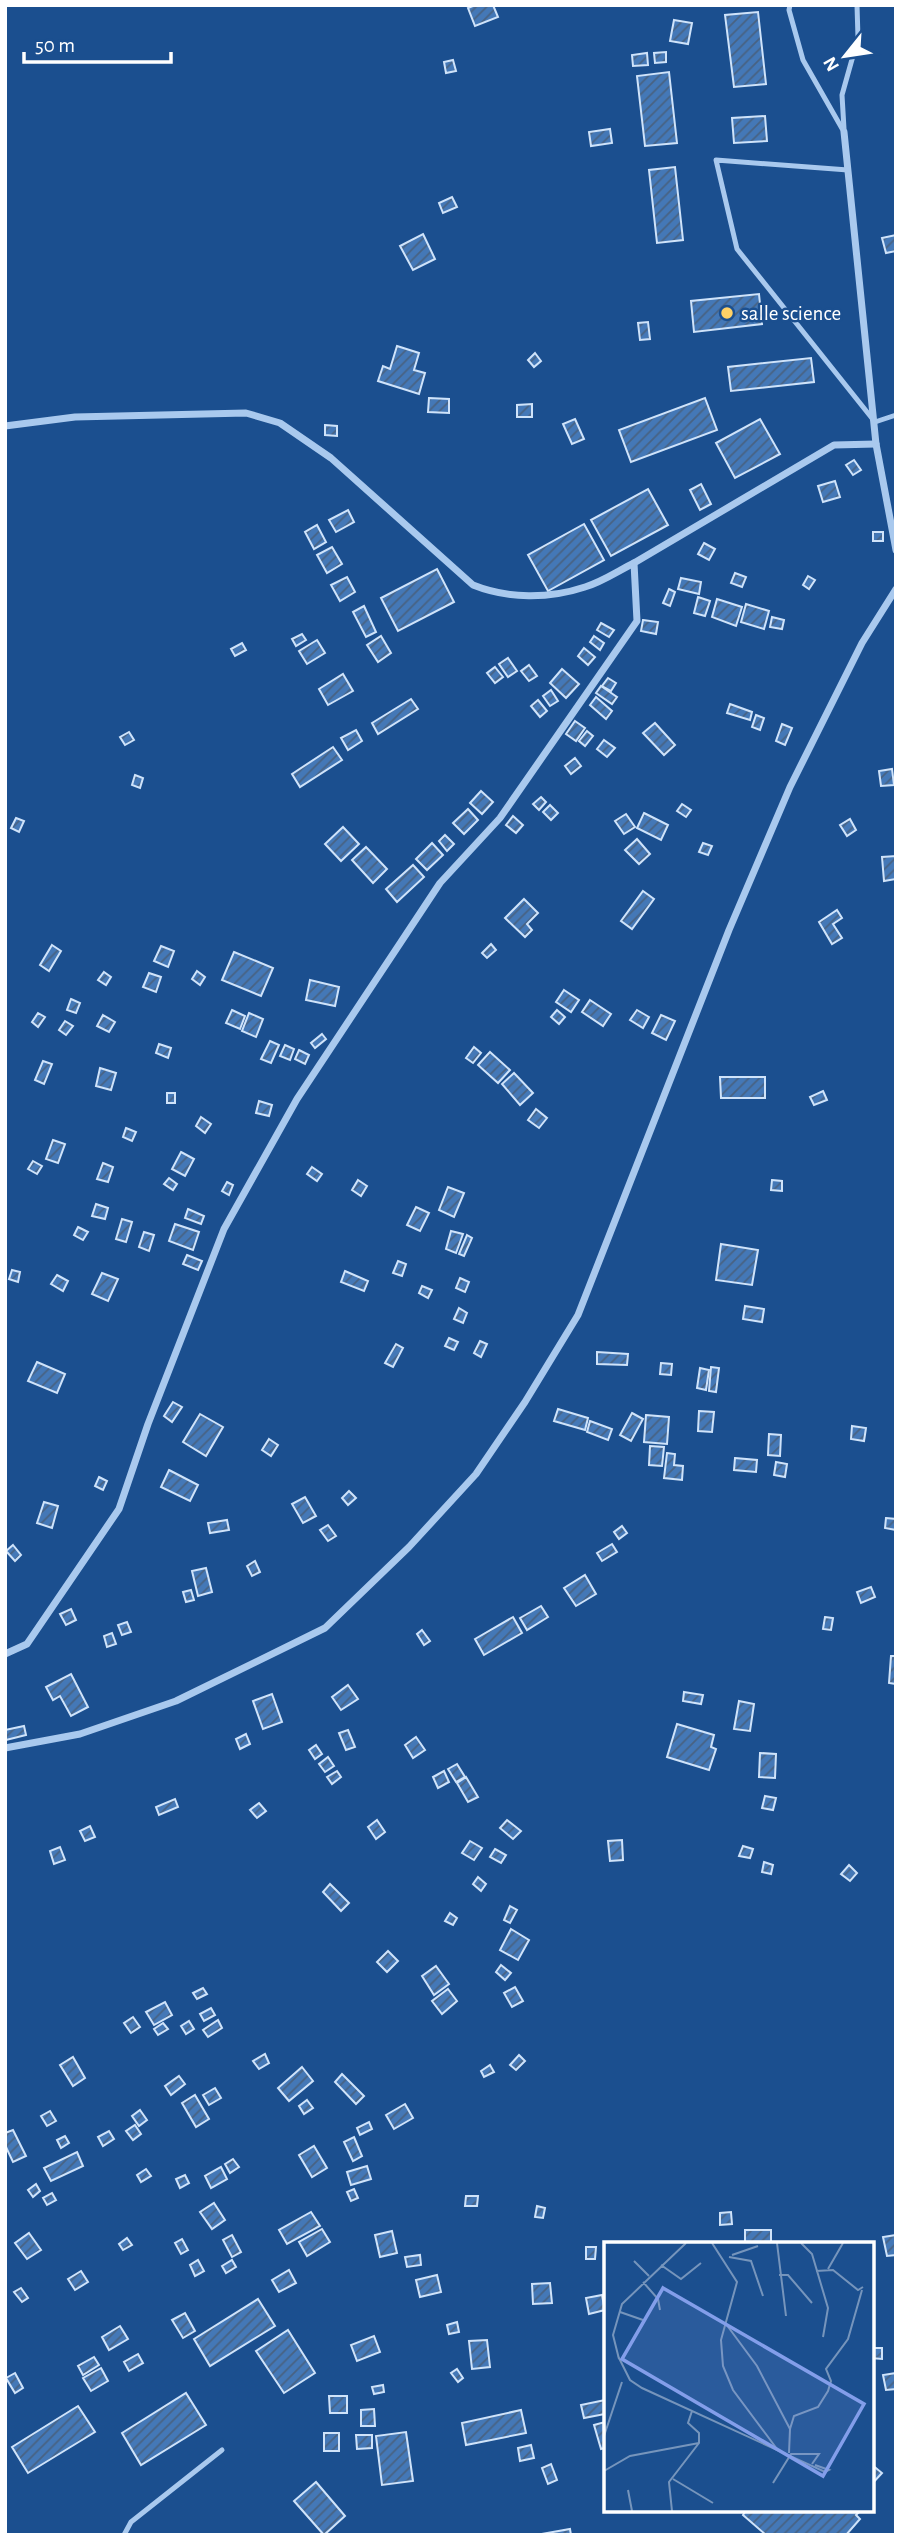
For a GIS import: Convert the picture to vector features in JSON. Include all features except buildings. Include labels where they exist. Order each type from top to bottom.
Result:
[{"type":"street","points":[[844,132],[876,444],[896,550]]},
{"type":"street","points":[[5,426],[75,417],[246,413],[280,423],[331,458],[472,585],[496,594],[551,595],[586,587],[634,564],[834,444],[876,444]]},
{"type":"street","points":[[5,1654],[27,1644],[119,1509],[153,1411],[224,1228],[298,1099],[440,883],[500,818],[636,621],[634,564]]},
{"type":"street","points":[[5,1748],[80,1734],[176,1701],[325,1628],[409,1547],[476,1474],[525,1402],[578,1315],[729,930],[790,787],[862,643],[896,589]]},
{"type":"lane","points":[[790,5],[789,10],[803,60],[844,132]]},
{"type":"lane","points":[[844,132],[842,95],[858,38],[857,5]]},
{"type":"lane","points":[[848,170],[716,160],[737,249],[875,422],[896,415]]},
{"type":"lane","points":[[124,2535],[131,2522],[222,2450]]},
{"type":"place","name":"salle science","points":[[727,313]]}]
